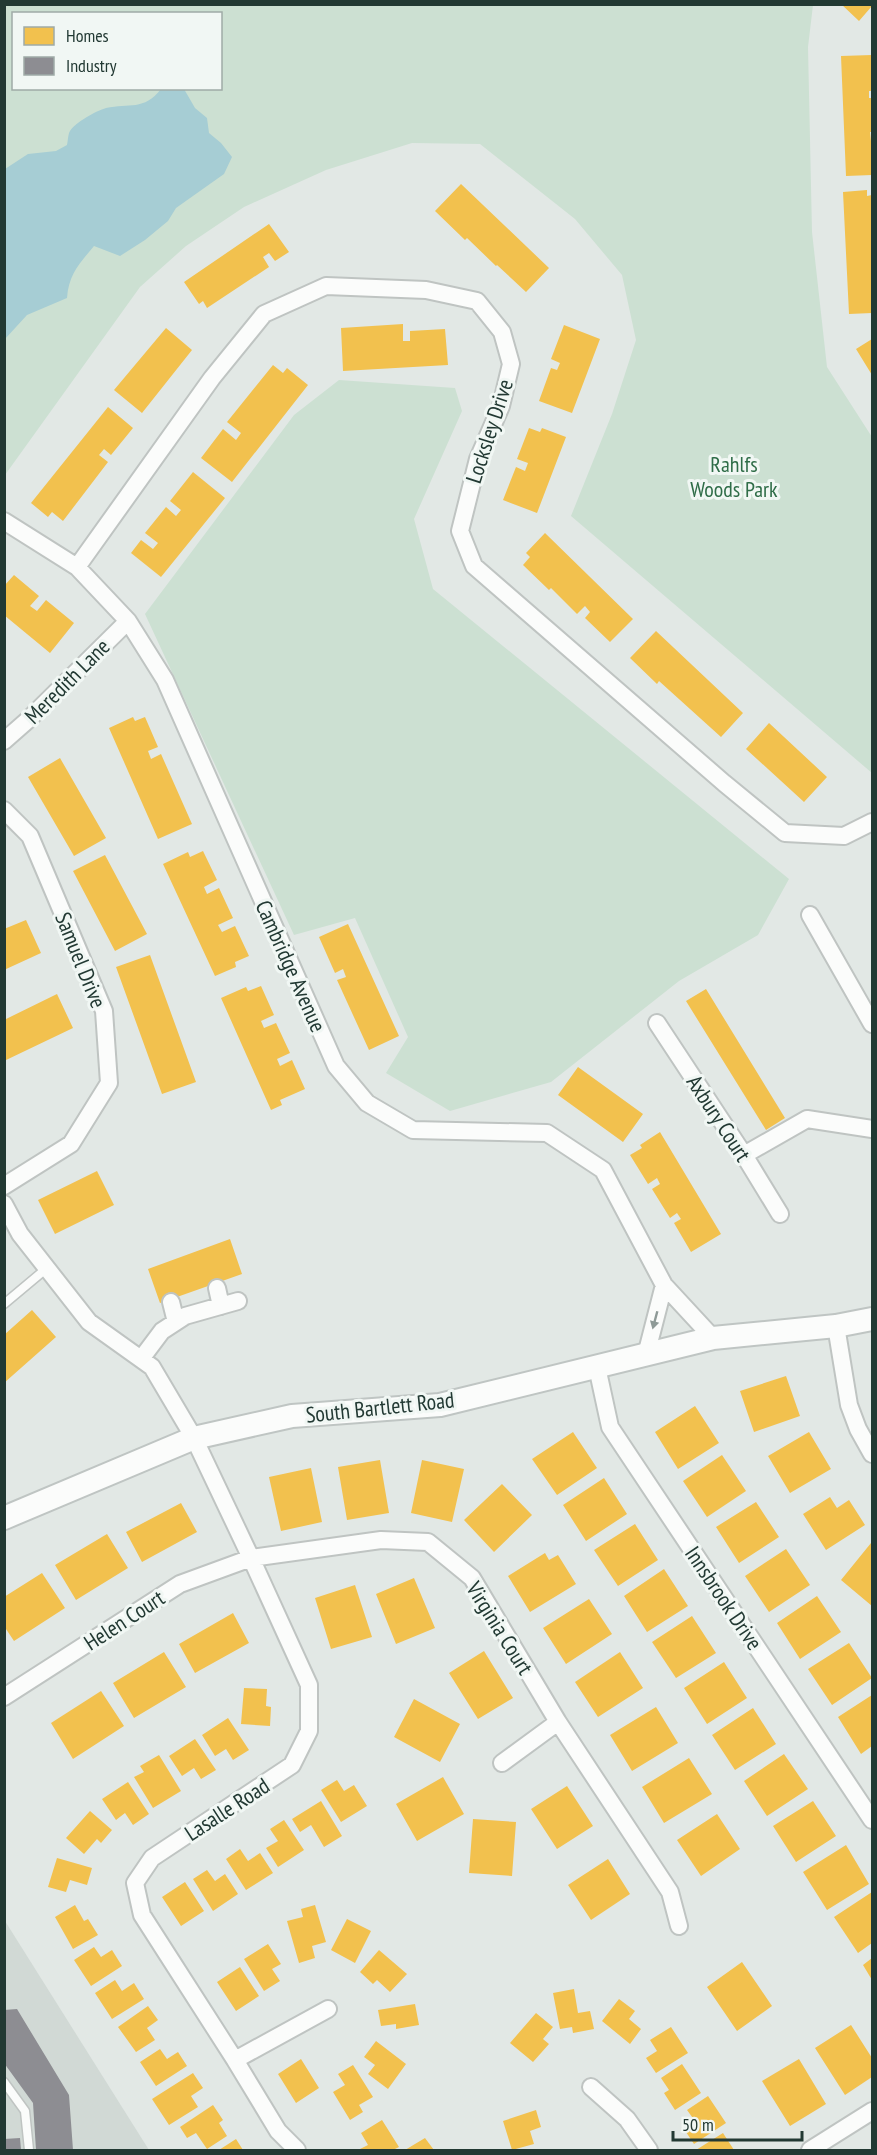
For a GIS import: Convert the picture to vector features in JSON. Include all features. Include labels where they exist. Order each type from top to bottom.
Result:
[{"type":"main road","name":"South Bartlett Road","points":[[4,1518],[194,1438],[292,1416],[440,1405],[713,1338],[836,1326],[873,1319]]},
{"type":"street","name":"Locksley Drive","points":[[77,567],[212,378],[264,314],[326,286],[426,290],[477,301],[502,332],[511,364],[501,406],[478,459],[460,531],[474,566],[785,833],[844,836],[873,822]]},
{"type":"street","name":"Cambridge Avenue","points":[[4,521],[77,567],[128,621],[165,680],[336,1066],[367,1103],[413,1130],[547,1133],[603,1170],[664,1285],[713,1338]]},
{"type":"street","name":"Meredith Lane","points":[[4,741],[128,621]]},
{"type":"street","name":"Samuel Drive","points":[[4,810],[30,836],[104,1011],[109,1083],[71,1144],[4,1186]]},
{"type":"street","points":[[810,915],[873,1024]]},
{"type":"street","name":"Axbury Court","points":[[657,1023],[780,1214]]},
{"type":"street","points":[[744,1155],[807,1119],[873,1129]]},
{"type":"street","points":[[4,1204],[20,1234],[89,1322],[152,1367],[194,1438]]},
{"type":"street","points":[[646,1355],[664,1285]]},
{"type":"street","points":[[217,1288],[221,1306]]},
{"type":"street","points":[[141,1359],[162,1331],[185,1316],[238,1301]]},
{"type":"street","points":[[171,1302],[176,1322]]},
{"type":"street","points":[[836,1326],[849,1405],[858,1430],[873,1454]]},
{"type":"street","name":"Innsbrook Drive","points":[[597,1367],[610,1427],[873,1820]]},
{"type":"street","name":"Lasalle Road","points":[[194,1438],[309,1685],[309,1731],[292,1765],[152,1858],[135,1883],[142,1915],[278,2131],[297,2151]]},
{"type":"street","name":"Virginia Court","points":[[251,1558],[381,1540],[428,1542],[472,1578],[558,1722],[670,1892],[679,1926]]},
{"type":"street","name":"Helen Court","points":[[4,1697],[180,1584],[251,1558]]},
{"type":"street","points":[[502,1762],[558,1722]]},
{"type":"street","points":[[235,2060],[328,2009]]},
{"type":"street","points":[[591,2087],[627,2119],[649,2151]]},
{"type":"street","points":[[810,2151],[873,2111]]},
{"type":"lane","points":[[4,1304],[47,1268]]},
{"type":"lane","points":[[4,2082],[25,2111],[29,2151]]},
{"type":"shaded area","points":[[5,1921],[149,2150],[5,2150]]},
{"type":"green space","name":"Rahlfs Woods Park","points":[[5,5],[813,5],[808,47],[812,232],[827,367],[872,437],[872,773],[571,516],[612,414],[636,340],[622,275],[575,219],[480,144],[412,143],[326,170],[244,207],[186,246],[140,287],[5,475]]},
{"type":"green space","points":[[339,380],[455,388],[462,411],[414,519],[433,589],[789,879],[758,935],[679,981],[551,1082],[450,1111],[386,1073],[408,1037],[355,918],[294,935],[145,614],[294,415]]},
{"type":"water","points":[[160,90],[185,90],[195,108],[207,118],[209,133],[232,157],[224,174],[176,208],[168,221],[145,240],[120,256],[94,246],[72,276],[67,298],[27,315],[5,339],[5,169],[28,154],[56,151],[67,145],[70,131],[92,114],[106,108],[136,105],[155,96]]},
{"type":"building: Homes","points":[[841,4],[872,4],[872,6],[859,21]]},
{"type":"building: Homes","points":[[872,55],[872,91],[869,91],[869,98],[872,98],[872,132],[870,132],[872,175],[846,176],[841,56]]},
{"type":"building: Homes","points":[[461,184],[549,268],[526,292],[435,211]]},
{"type":"building: Homes","points":[[867,190],[867,196],[872,195],[872,313],[849,314],[843,192]]},
{"type":"building: Homes","points":[[269,224],[289,252],[275,261],[269,253],[263,257],[269,267],[207,308],[203,301],[199,304],[184,282]]},
{"type":"building: Homes","points":[[403,324],[403,341],[410,341],[410,331],[445,329],[448,365],[343,371],[341,328]]},
{"type":"building: Homes","points":[[564,325],[600,339],[572,413],[539,401],[551,368],[557,370],[560,363],[551,359]]},
{"type":"building: Homes","points":[[166,328],[192,350],[142,413],[114,390]]},
{"type":"building: Homes","points":[[872,339],[872,375],[856,349]]},
{"type":"building: Homes","points":[[273,365],[283,373],[287,368],[308,385],[232,482],[201,458],[223,429],[236,440],[241,433],[227,422]]},
{"type":"building: Homes","points":[[108,407],[133,428],[111,455],[104,449],[99,455],[108,462],[63,521],[52,512],[48,517],[31,503]]},
{"type":"building: Homes","points":[[529,428],[540,432],[542,428],[566,437],[537,513],[503,500],[516,467],[525,471],[528,463],[517,459]]},
{"type":"building: Homes","points":[[193,472],[225,498],[161,577],[131,553],[141,540],[153,549],[158,543],[145,533],[166,507],[176,516],[181,510],[170,501]]},
{"type":"building: Homes","points":[[545,533],[633,619],[610,642],[585,618],[590,612],[585,606],[577,614],[523,565],[530,557],[526,553]]},
{"type":"building: Homes","points":[[14,575],[39,596],[30,606],[37,611],[46,600],[74,623],[50,653],[4,615],[4,586]]},
{"type":"building: Homes","points":[[656,631],[743,713],[721,737],[659,681],[657,684],[630,658]]},
{"type":"building: Homes","points":[[133,717],[135,721],[145,717],[158,747],[148,751],[151,759],[161,754],[192,824],[158,839],[109,728]]},
{"type":"building: Homes","points":[[769,723],[827,777],[804,802],[746,749]]},
{"type":"building: Homes","points":[[60,758],[106,838],[74,856],[28,777]]},
{"type":"building: Homes","points":[[203,851],[217,880],[204,887],[207,894],[219,888],[233,918],[218,925],[222,932],[235,926],[249,956],[235,962],[236,967],[215,976],[163,864],[188,852],[190,857]]},
{"type":"building: Homes","points":[[105,855],[147,934],[115,951],[73,871]]},
{"type":"building: Homes","points":[[26,920],[41,953],[4,970],[4,929]]},
{"type":"building: Homes","points":[[348,924],[399,1036],[369,1050],[337,980],[346,977],[343,969],[335,973],[319,937]]},
{"type":"building: Homes","points":[[150,955],[196,1082],[162,1094],[116,967]]},
{"type":"building: Homes","points":[[261,986],[274,1015],[261,1021],[264,1028],[276,1023],[290,1053],[277,1059],[280,1066],[292,1060],[305,1089],[280,1100],[282,1105],[271,1110],[221,998],[246,987],[248,991]]},
{"type":"building: Homes","points":[[706,989],[785,1118],[766,1130],[686,1001]]},
{"type":"building: Homes","points":[[57,994],[73,1028],[4,1061],[4,1020]]},
{"type":"building: Homes","points":[[578,1067],[643,1114],[623,1142],[558,1095]]},
{"type":"building: Homes","points":[[660,1132],[721,1234],[691,1252],[674,1223],[681,1219],[677,1213],[670,1218],[652,1189],[660,1184],[657,1178],[648,1184],[630,1155],[642,1148],[640,1145]]},
{"type":"building: Homes","points":[[97,1171],[114,1205],[55,1234],[38,1200]]},
{"type":"building: Homes","points":[[230,1239],[242,1274],[160,1303],[148,1269]]},
{"type":"building: Homes","points":[[32,1310],[56,1337],[4,1383],[4,1335]]},
{"type":"building: Homes","points":[[786,1376],[800,1416],[754,1432],[740,1391]]},
{"type":"building: Homes","points":[[695,1406],[719,1443],[678,1469],[655,1432]]},
{"type":"building: Homes","points":[[573,1432],[597,1468],[557,1495],[532,1459]]},
{"type":"building: Homes","points":[[809,1432],[831,1469],[790,1493],[768,1456]]},
{"type":"building: Homes","points":[[722,1455],[746,1491],[707,1517],[683,1481]]},
{"type":"building: Homes","points":[[380,1460],[389,1513],[347,1520],[338,1467]]},
{"type":"building: Homes","points":[[422,1460],[464,1469],[452,1522],[411,1513]]},
{"type":"building: Homes","points":[[311,1468],[322,1522],[281,1531],[269,1477]]},
{"type":"building: Homes","points":[[604,1478],[627,1514],[586,1541],[563,1505]]},
{"type":"building: Homes","points":[[502,1484],[532,1515],[494,1552],[464,1520]]},
{"type":"building: Homes","points":[[830,1497],[837,1508],[849,1500],[865,1525],[826,1550],[803,1514]]},
{"type":"building: Homes","points":[[756,1502],[779,1537],[739,1563],[716,1527]]},
{"type":"building: Homes","points":[[181,1503],[197,1532],[142,1562],[126,1532]]},
{"type":"building: Homes","points":[[635,1524],[658,1560],[618,1586],[594,1550]]},
{"type":"building: Homes","points":[[107,1534],[128,1568],[76,1600],[55,1565]]},
{"type":"building: Homes","points":[[872,1544],[872,1606],[841,1580]]},
{"type":"building: Homes","points":[[786,1549],[810,1585],[769,1612],[745,1576]]},
{"type":"building: Homes","points":[[545,1553],[549,1560],[558,1555],[576,1584],[530,1612],[508,1576]]},
{"type":"building: Homes","points":[[664,1569],[688,1606],[647,1632],[624,1596]]},
{"type":"building: Homes","points":[[42,1573],[65,1608],[14,1641],[4,1626],[4,1597]]},
{"type":"building: Homes","points":[[414,1578],[435,1628],[396,1644],[376,1594]]},
{"type":"building: Homes","points":[[355,1585],[372,1637],[331,1649],[315,1598]]},
{"type":"building: Homes","points":[[817,1596],[841,1632],[800,1659],[777,1623]]},
{"type":"building: Homes","points":[[589,1599],[612,1634],[566,1664],[543,1628]]},
{"type":"building: Homes","points":[[233,1613],[249,1643],[195,1673],[179,1644]]},
{"type":"building: Homes","points":[[692,1616],[716,1653],[676,1678],[652,1642]]},
{"type":"building: Homes","points":[[849,1643],[872,1678],[832,1705],[808,1669]]},
{"type":"building: Homes","points":[[484,1651],[513,1698],[478,1719],[449,1673]]},
{"type":"building: Homes","points":[[164,1652],[186,1687],[134,1718],[113,1683]]},
{"type":"building: Homes","points":[[620,1652],[643,1688],[598,1717],[575,1682]]},
{"type":"building: Homes","points":[[724,1662],[747,1698],[707,1724],[684,1688]]},
{"type":"building: Homes","points":[[244,1688],[267,1689],[266,1706],[271,1707],[270,1726],[241,1724]]},
{"type":"building: Homes","points":[[101,1691],[124,1726],[73,1759],[51,1723]]},
{"type":"building: Homes","points":[[872,1695],[872,1746],[861,1754],[838,1717]]},
{"type":"building: Homes","points":[[414,1699],[460,1724],[440,1762],[394,1737]]},
{"type":"building: Homes","points":[[656,1707],[678,1743],[632,1771],[610,1735]]},
{"type":"building: Homes","points":[[753,1708],[776,1744],[735,1770],[712,1735]]},
{"type":"building: Homes","points":[[228,1718],[249,1750],[233,1760],[226,1749],[215,1756],[202,1735]]},
{"type":"building: Homes","points":[[195,1739],[216,1770],[201,1779],[194,1768],[182,1776],[169,1756]]},
{"type":"building: Homes","points":[[784,1754],[808,1789],[767,1816],[744,1781]]},
{"type":"building: Homes","points":[[159,1755],[181,1791],[153,1808],[134,1777],[144,1772],[140,1766]]},
{"type":"building: Homes","points":[[689,1758],[712,1794],[664,1823],[642,1787]]},
{"type":"building: Homes","points":[[443,1777],[464,1814],[417,1841],[396,1804]]},
{"type":"building: Homes","points":[[337,1780],[344,1791],[354,1785],[367,1806],[341,1822],[321,1790]]},
{"type":"building: Homes","points":[[128,1782],[149,1814],[133,1825],[125,1813],[116,1820],[102,1799]]},
{"type":"building: Homes","points":[[567,1786],[593,1826],[557,1849],[531,1809]]},
{"type":"building: Homes","points":[[321,1801],[342,1836],[324,1847],[311,1825],[300,1832],[292,1819]]},
{"type":"building: Homes","points":[[813,1801],[836,1836],[796,1862],[773,1826]]},
{"type":"building: Homes","points":[[90,1811],[112,1830],[101,1843],[97,1839],[84,1854],[66,1838]]},
{"type":"building: Homes","points":[[717,1814],[740,1849],[701,1876],[677,1840]]},
{"type":"building: Homes","points":[[473,1819],[516,1822],[512,1876],[469,1873]]},
{"type":"building: Homes","points":[[284,1820],[304,1850],[278,1867],[266,1848],[278,1841],[270,1829]]},
{"type":"building: Homes","points":[[846,1845],[869,1884],[827,1910],[803,1872]]},
{"type":"building: Homes","points":[[240,1849],[248,1861],[260,1853],[273,1873],[246,1890],[226,1859]]},
{"type":"building: Homes","points":[[57,1858],[92,1868],[87,1885],[70,1880],[66,1892],[48,1887]]},
{"type":"building: Homes","points":[[608,1859],[630,1894],[591,1920],[568,1885]]},
{"type":"building: Homes","points":[[207,1870],[215,1881],[225,1874],[238,1894],[213,1911],[193,1879]]},
{"type":"building: Homes","points":[[185,1882],[204,1911],[181,1926],[162,1897]]},
{"type":"building: Homes","points":[[872,1892],[872,1943],[858,1953],[834,1917]]},
{"type":"building: Homes","points":[[75,1905],[84,1921],[88,1919],[98,1935],[73,1949],[55,1917]]},
{"type":"building: Homes","points":[[315,1905],[326,1942],[312,1946],[315,1958],[299,1963],[287,1921],[303,1917],[301,1909]]},
{"type":"building: Homes","points":[[347,1919],[371,1931],[355,1963],[331,1950]]},
{"type":"building: Homes","points":[[268,1944],[281,1964],[272,1969],[280,1981],[264,1991],[244,1959]]},
{"type":"building: Homes","points":[[94,1947],[101,1957],[112,1950],[122,1966],[91,1986],[74,1960]]},
{"type":"building: Homes","points":[[379,1950],[407,1974],[390,1992],[377,1980],[373,1984],[360,1972]]},
{"type":"building: Homes","points":[[872,1958],[872,1980],[863,1965]]},
{"type":"building: Homes","points":[[742,1962],[772,2006],[737,2031],[707,1987]]},
{"type":"building: Homes","points":[[240,1967],[259,1996],[236,2011],[217,1982]]},
{"type":"building: Homes","points":[[115,1980],[122,1991],[134,1983],[144,1999],[112,2019],[95,1993]]},
{"type":"building: Homes","points":[[574,1989],[578,2013],[590,2011],[594,2029],[573,2033],[572,2027],[560,2029],[553,1993]]},
{"type":"building: Homes","points":[[619,1999],[635,2011],[629,2019],[641,2029],[630,2044],[602,2021]]},
{"type":"building: Homes","points":[[415,2004],[419,2025],[396,2029],[396,2024],[381,2026],[378,2010]]},
{"type":"building: Homes","points":[[148,2006],[158,2020],[147,2028],[155,2040],[136,2052],[118,2027]]},
{"type":"building: Homes","points":[[536,2013],[553,2027],[543,2039],[549,2044],[533,2062],[510,2043]]},
{"type":"building: Homes","points":[[851,2025],[872,2058],[872,2077],[845,2095],[815,2048]]},
{"type":"building: Homes","points":[[671,2027],[688,2053],[656,2073],[646,2058],[657,2051],[650,2040]]},
{"type":"building: Homes","points":[[376,2041],[406,2064],[388,2089],[368,2074],[375,2065],[364,2057]]},
{"type":"building: Homes","points":[[160,2049],[167,2059],[178,2052],[187,2066],[156,2086],[140,2062]]},
{"type":"building: Homes","points":[[301,2059],[319,2088],[296,2103],[278,2074]]},
{"type":"building: Homes","points":[[799,2059],[826,2104],[790,2126],[762,2081]]},
{"type":"building: Homes","points":[[682,2064],[701,2093],[675,2110],[664,2093],[669,2090],[661,2078]]},
{"type":"building: Homes","points":[[353,2065],[373,2097],[359,2105],[363,2112],[350,2120],[333,2092],[345,2085],[338,2074]]},
{"type":"building: Homes","points":[[193,2073],[203,2088],[191,2096],[198,2107],[169,2125],[152,2099]]},
{"type":"building: Homes","points":[[708,2096],[726,2123],[694,2144],[684,2129],[695,2121],[687,2110]]},
{"type":"building: Homes","points":[[213,2105],[223,2120],[219,2123],[227,2136],[207,2149],[196,2133],[187,2138],[180,2127]]},
{"type":"building: Homes","points":[[536,2110],[541,2127],[530,2131],[534,2144],[512,2150],[503,2121]]},
{"type":"building: Homes","points":[[382,2120],[399,2147],[393,2150],[358,2150],[368,2145],[361,2133]]},
{"type":"building: Homes","points":[[723,2133],[734,2150],[696,2150]]},
{"type":"building: Homes","points":[[425,2138],[434,2150],[405,2150]]},
{"type":"building: Homes","points":[[236,2139],[243,2150],[219,2150]]},
{"type":"building: Industry","points":[[17,2009],[69,2095],[73,2150],[36,2150],[33,2103],[4,2063],[4,2010]]},
{"type":"building: Industry","points":[[20,2138],[21,2150],[4,2150],[4,2139]]}]
